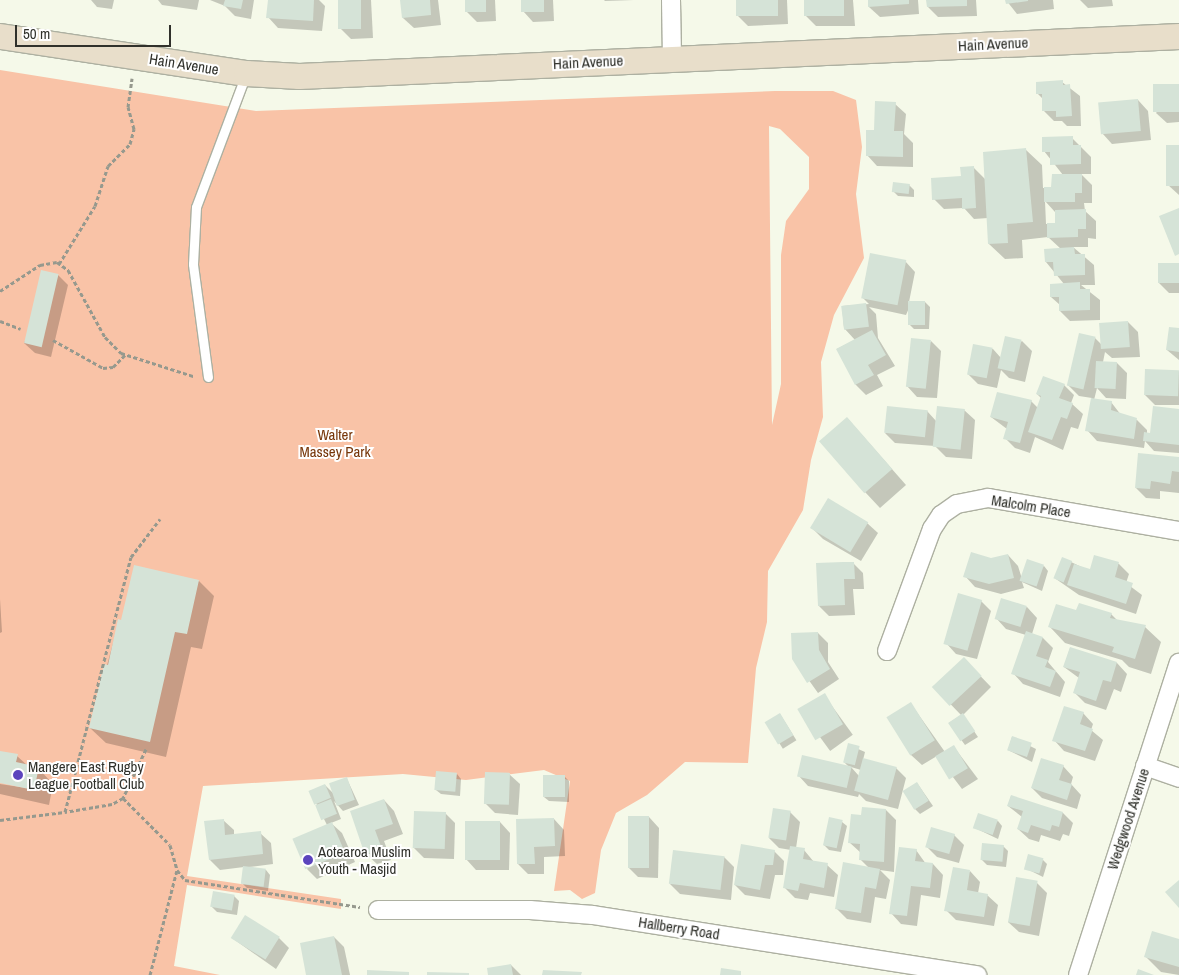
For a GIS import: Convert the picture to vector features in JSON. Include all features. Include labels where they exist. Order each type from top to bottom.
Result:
[{"type":"street","points":[[671,0],[672,58]]},
{"type":"street","name":"Hain Avenue","points":[[0,36],[246,73],[299,76],[1179,36]]},
{"type":"street","name":"Malcolm Place","points":[[887,650],[932,529],[941,515],[957,504],[988,498],[1179,531]]},
{"type":"street","name":"Wedgwood Avenue","points":[[1078,975],[1179,662]]},
{"type":"street","points":[[1145,766],[1179,778]]},
{"type":"street","name":"Hallberry Road","points":[[378,910],[530,910],[592,915],[977,975]]},
{"type":"lane","points":[[208,377],[193,264],[196,207],[246,73]]},
{"type":"path","points":[[59,264],[95,206],[108,166],[130,144],[134,134],[128,102],[135,56]]},
{"type":"path","points":[[0,291],[40,265],[59,264],[68,270],[105,337],[125,355],[193,376]]},
{"type":"path","points":[[0,321],[21,329]]},
{"type":"path","points":[[53,340],[102,368],[113,367],[125,355]]},
{"type":"path","points":[[65,812],[131,557],[160,519]]},
{"type":"path","points":[[0,820],[112,804],[123,798],[146,748]]},
{"type":"path","points":[[123,798],[170,845],[177,870],[185,880],[378,910]]},
{"type":"path","points":[[150,975],[177,870]]},
{"type":"green space","name":"Walter Massey Park","points":[[0,70],[256,111],[775,91],[833,91],[856,100],[862,147],[856,194],[864,258],[834,315],[821,362],[823,417],[811,460],[803,510],[768,571],[767,622],[756,668],[748,763],[685,762],[647,795],[616,813],[601,850],[595,893],[582,899],[570,890],[554,891],[570,781],[544,770],[466,780],[403,774],[203,786],[187,876],[341,899],[341,909],[187,885],[174,966],[220,975],[0,975]],"holes":[[[769,126],[780,129],[809,157],[809,189],[786,221],[781,255],[781,384],[772,425]]]},
{"type":"building","points":[[225,0],[243,0],[241,9],[223,6]]},
{"type":"building","points":[[268,0],[314,0],[313,21],[266,18]]},
{"type":"building","points":[[338,0],[361,0],[361,29],[338,29]]},
{"type":"building","points":[[400,0],[430,0],[431,15],[402,18]]},
{"type":"building","points":[[465,0],[486,0],[486,12],[465,12]]},
{"type":"building","points":[[521,0],[544,0],[544,12],[521,12]]},
{"type":"building","points":[[736,0],[778,0],[778,16],[736,16]]},
{"type":"building","points":[[804,0],[844,0],[844,16],[804,16]]},
{"type":"building","points":[[868,0],[909,0],[909,4],[868,7]]},
{"type":"building","points":[[926,0],[967,0],[967,6],[927,7]]},
{"type":"building","points":[[1005,0],[1028,0],[1028,1],[1006,4]]},
{"type":"building","points":[[1063,80],[1063,85],[1070,84],[1072,116],[1056,117],[1056,111],[1042,111],[1042,94],[1036,94],[1036,82]]},
{"type":"building","points":[[1153,84],[1179,84],[1179,112],[1153,112]]},
{"type":"building","points":[[1138,99],[1141,131],[1101,134],[1098,102]]},
{"type":"building","points":[[875,101],[896,102],[894,131],[903,131],[903,157],[866,156],[866,130],[874,130]]},
{"type":"building","points":[[1073,136],[1073,145],[1081,145],[1081,164],[1050,165],[1050,152],[1042,152],[1042,137]]},
{"type":"building","points":[[1166,145],[1179,145],[1179,186],[1166,186]]},
{"type":"building","points":[[1026,148],[1033,222],[1007,224],[1008,243],[988,244],[983,152]]},
{"type":"building","points":[[974,166],[976,208],[962,209],[962,198],[932,200],[931,178],[961,176],[960,167]]},
{"type":"building","points":[[1052,174],[1082,174],[1082,193],[1075,193],[1075,202],[1044,202],[1044,187],[1051,187]]},
{"type":"building","points":[[893,182],[910,184],[909,194],[892,192]]},
{"type":"building","points":[[1179,208],[1179,254],[1175,256],[1159,216]]},
{"type":"building","points":[[1086,209],[1086,229],[1078,229],[1078,237],[1047,238],[1047,223],[1055,223],[1055,210]]},
{"type":"building","points":[[1074,247],[1075,254],[1085,254],[1085,275],[1054,276],[1053,262],[1045,262],[1044,249]]},
{"type":"building","points":[[870,253],[906,260],[898,305],[861,298]]},
{"type":"building","points":[[1158,263],[1179,263],[1179,283],[1158,283]]},
{"type":"building","points":[[41,270],[59,274],[42,347],[24,343]]},
{"type":"building","points":[[1080,282],[1080,289],[1090,289],[1090,310],[1059,311],[1059,297],[1050,297],[1050,284]]},
{"type":"building","points":[[908,301],[925,301],[925,325],[908,325]]},
{"type":"building","points":[[866,303],[869,327],[844,330],[841,306]]},
{"type":"building","points":[[1128,321],[1130,347],[1101,349],[1099,323]]},
{"type":"building","points":[[1169,327],[1179,328],[1179,352],[1166,350]]},
{"type":"building","points":[[872,330],[886,355],[868,365],[874,375],[855,385],[836,349]]},
{"type":"building","points":[[1079,333],[1096,337],[1083,389],[1067,386]]},
{"type":"building","points":[[1005,336],[1022,340],[1014,372],[998,368]]},
{"type":"building","points":[[911,338],[931,340],[926,389],[906,387]]},
{"type":"building","points":[[973,344],[993,348],[987,378],[967,374]]},
{"type":"building","points":[[1096,361],[1117,362],[1116,389],[1095,388]]},
{"type":"building","points":[[1145,369],[1179,370],[1178,396],[1144,395]]},
{"type":"building","points":[[1043,376],[1065,384],[1059,398],[1073,403],[1067,419],[1061,417],[1052,440],[1028,432],[1041,396],[1036,394]]},
{"type":"building","points":[[997,392],[1032,400],[1020,443],[1003,439],[1008,422],[990,417]]},
{"type":"building","points":[[1091,398],[1112,401],[1111,410],[1137,418],[1134,439],[1085,431]]},
{"type":"building","points":[[887,406],[928,410],[925,437],[884,433]]},
{"type":"building","points":[[937,406],[965,409],[961,450],[933,447]]},
{"type":"building","points":[[1153,406],[1179,409],[1179,445],[1143,441],[1144,432],[1150,433]]},
{"type":"building","points":[[847,417],[892,469],[864,493],[819,441]]},
{"type":"building","points":[[1138,453],[1179,457],[1179,472],[1172,471],[1170,484],[1151,481],[1150,489],[1135,488]]},
{"type":"building","points":[[828,498],[868,522],[850,552],[810,528]]},
{"type":"building","points":[[971,552],[991,558],[1008,554],[1014,578],[989,584],[963,577]]},
{"type":"building","points":[[1094,555],[1119,562],[1115,577],[1133,583],[1126,604],[1067,585],[1074,564],[1090,569]]},
{"type":"building","points":[[1062,557],[1072,561],[1064,582],[1053,578]]},
{"type":"building","points":[[1027,559],[1044,565],[1037,587],[1020,581]]},
{"type":"building","points":[[854,562],[855,579],[844,579],[845,605],[818,606],[816,563]]},
{"type":"building","points":[[134,565],[199,580],[187,634],[175,632],[150,742],[89,728],[104,664],[108,665],[118,619],[121,620]]},
{"type":"building","points":[[958,593],[982,600],[967,651],[943,644]]},
{"type":"building","points":[[1001,598],[1027,606],[1020,627],[995,619]]},
{"type":"building","points":[[1079,603],[1112,613],[1110,618],[1146,625],[1135,659],[1112,652],[1114,647],[1048,627],[1056,604],[1076,610]]},
{"type":"building","points":[[1026,631],[1043,637],[1036,656],[1048,660],[1045,667],[1056,671],[1050,687],[1011,674]]},
{"type":"building","points":[[818,632],[819,650],[830,669],[807,683],[792,659],[791,633]]},
{"type":"building","points":[[1070,647],[1117,662],[1111,682],[1103,680],[1096,701],[1073,693],[1080,672],[1063,667]]},
{"type":"building","points":[[964,657],[982,676],[950,706],[932,687]]},
{"type":"building","points":[[825,693],[843,724],[815,740],[797,709]]},
{"type":"building","points":[[911,702],[935,740],[910,756],[886,717]]},
{"type":"building","points":[[1064,706],[1084,712],[1080,724],[1093,729],[1085,751],[1052,741]]},
{"type":"building","points":[[780,713],[793,735],[778,745],[765,722]]},
{"type":"building","points":[[963,713],[975,731],[960,741],[948,723]]},
{"type":"building","points":[[1012,736],[1032,743],[1027,757],[1007,750]]},
{"type":"building","points":[[848,743],[860,746],[855,765],[843,762]]},
{"type":"building","points":[[954,745],[968,768],[949,779],[935,756]]},
{"type":"building","name":"Mangere East Rugby League Football Club","points":[[0,751],[18,754],[16,762],[39,767],[34,790],[0,783]]},
{"type":"building","points":[[802,755],[852,766],[847,788],[797,776]]},
{"type":"building","points":[[863,758],[897,767],[888,800],[854,791]]},
{"type":"building","points":[[1041,758],[1064,765],[1059,780],[1072,784],[1067,800],[1031,788]]},
{"type":"building","points":[[436,771],[457,773],[455,792],[434,790]]},
{"type":"building","points":[[485,772],[510,773],[509,805],[484,804]]},
{"type":"building","points":[[543,775],[565,775],[565,797],[543,797]]},
{"type":"building","points":[[347,777],[355,800],[337,806],[329,783]]},
{"type":"building","points":[[917,782],[929,801],[914,810],[903,791]]},
{"type":"building","points":[[325,784],[331,798],[314,805],[308,791]]},
{"type":"building","points":[[1011,795],[1063,812],[1059,827],[1052,825],[1050,831],[1031,825],[1028,833],[1017,829],[1023,811],[1007,806]]},
{"type":"building","points":[[331,799],[337,814],[321,820],[315,805]]},
{"type":"building","points":[[384,799],[393,824],[375,830],[382,849],[365,855],[350,811]]},
{"type":"building","points":[[862,807],[886,809],[884,862],[859,860],[860,844],[848,843],[851,814],[861,815]]},
{"type":"building","points":[[773,808],[791,811],[786,840],[768,838]]},
{"type":"building","points":[[414,811],[446,812],[445,849],[413,848]]},
{"type":"building","points":[[978,813],[998,820],[993,835],[973,828]]},
{"type":"building","points":[[628,816],[649,816],[649,868],[628,868]]},
{"type":"building","points":[[829,817],[843,820],[837,848],[823,845]]},
{"type":"building","points":[[554,818],[555,846],[534,847],[535,864],[517,864],[516,819]]},
{"type":"building","points":[[224,819],[225,835],[261,831],[263,854],[209,860],[204,821]]},
{"type":"building","points":[[465,821],[500,821],[500,860],[465,860]]},
{"type":"building","points":[[332,822],[345,852],[305,869],[292,839]]},
{"type":"building","points":[[931,827],[955,834],[949,854],[925,847]]},
{"type":"building","points":[[982,843],[1004,845],[1002,862],[981,860]]},
{"type":"building","points":[[741,844],[775,850],[773,865],[765,865],[760,890],[734,885]]},
{"type":"building","points":[[790,846],[805,848],[803,859],[828,863],[824,888],[800,883],[798,891],[783,888]]},
{"type":"building","points":[[899,847],[917,849],[915,861],[933,863],[930,888],[911,886],[907,916],[889,914]]},
{"type":"building","points":[[673,850],[725,856],[720,890],[669,884]]},
{"type":"building","points":[[1028,854],[1043,858],[1039,874],[1024,869]]},
{"type":"building","points":[[843,862],[880,869],[876,889],[865,887],[861,913],[835,909]]},
{"type":"building","points":[[243,866],[266,869],[264,887],[241,884]]},
{"type":"building","points":[[953,867],[970,870],[967,890],[988,894],[984,917],[944,911]]},
{"type":"building","points":[[1016,877],[1038,881],[1030,926],[1008,922]]},
{"type":"building","points":[[1179,880],[1179,908],[1165,892]]},
{"type":"building","points":[[213,891],[235,895],[232,911],[210,907]]},
{"type":"building","points":[[245,915],[280,937],[265,960],[231,938]]},
{"type":"building","points":[[1152,931],[1179,939],[1179,967],[1144,957]]},
{"type":"building","points":[[334,936],[342,975],[306,975],[300,943]]},
{"type":"building","points":[[511,964],[513,975],[488,975],[487,968]]},
{"type":"building","points":[[721,968],[741,971],[741,975],[720,975]]},
{"type":"building","points":[[1138,969],[1154,975],[1136,975]]},
{"type":"building","points":[[367,970],[409,972],[409,975],[367,975]]},
{"type":"building","points":[[543,970],[582,972],[581,975],[542,975]]},
{"type":"building","points":[[427,972],[469,973],[469,975],[427,975]]},
{"type":"place","name":"Mangere East Rugby League Football Club","points":[[18,775]]},
{"type":"place","name":"Aotearoa Muslim Youth - Masjid","points":[[308,860]]}]
